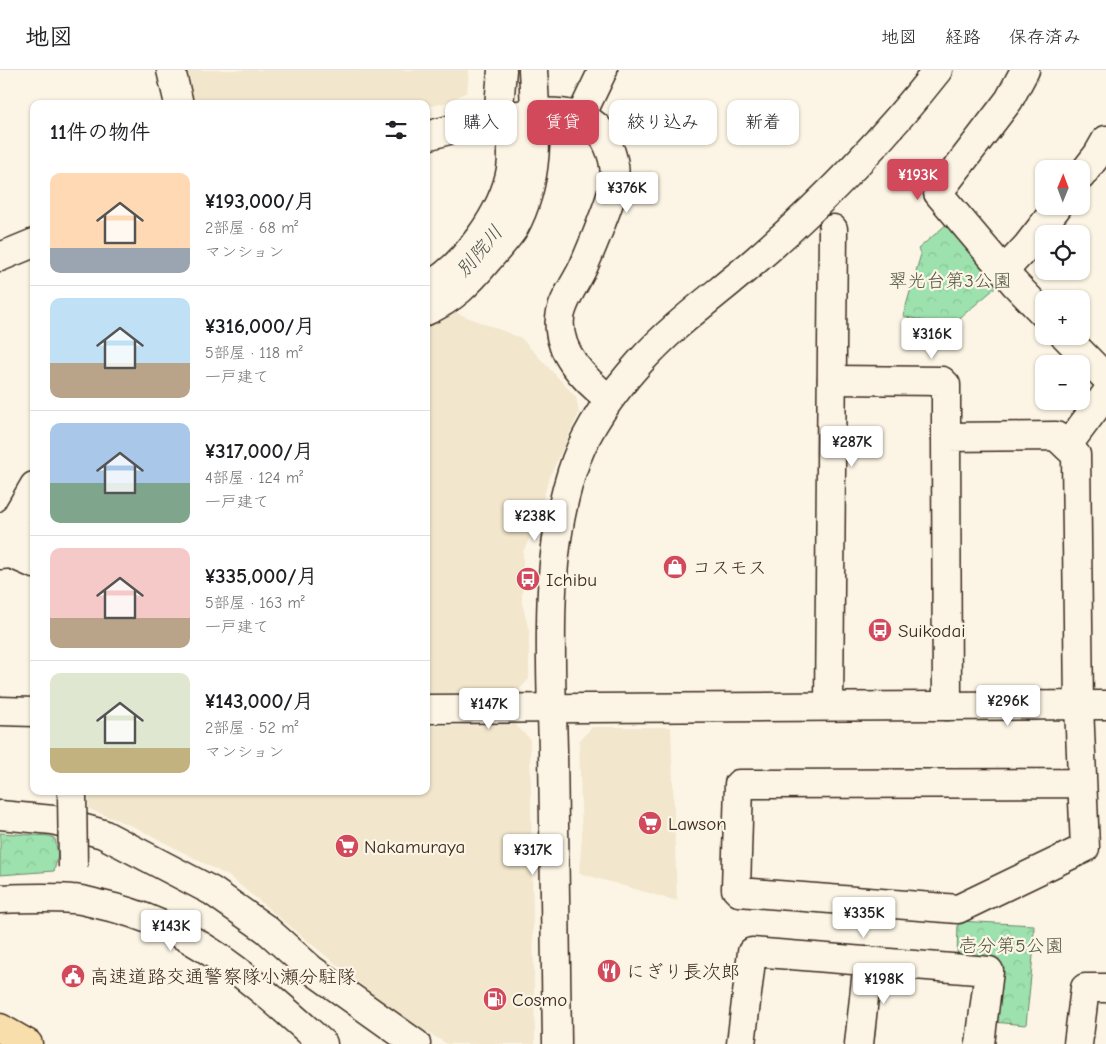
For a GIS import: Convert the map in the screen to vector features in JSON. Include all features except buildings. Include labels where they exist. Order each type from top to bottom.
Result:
[{"type":"highway","points":[[0,1028],[28,1044]]},
{"type":"street","points":[[171,70],[178,100]]},
{"type":"street","points":[[430,309],[446,302],[466,287],[513,229],[532,180],[518,115],[502,70]]},
{"type":"street","points":[[430,284],[455,266],[484,229],[495,210],[512,168],[518,115],[533,70]]},
{"type":"street","points":[[589,100],[603,70]]},
{"type":"street","points":[[557,1044],[552,708],[553,560],[575,463],[586,436],[609,399],[642,359],[755,261],[845,177],[898,121],[938,70]]},
{"type":"street","points":[[1025,70],[1009,100],[938,193],[1035,304]]},
{"type":"street","points":[[430,135],[527,114]]},
{"type":"street","points":[[599,130],[615,160],[616,182],[585,263],[573,285],[560,318],[562,337],[567,353],[589,383],[609,399]]},
{"type":"street","points":[[1090,163],[1106,140]]},
{"type":"street","points":[[1004,271],[1027,246],[1051,215]]},
{"type":"street","points":[[829,706],[833,229]]},
{"type":"street","points":[[0,257],[30,245]]},
{"type":"street","points":[[1074,345],[1106,378]]},
{"type":"street","points":[[832,380],[942,382],[946,386],[948,706]]},
{"type":"street","points":[[1066,446],[1106,394]]},
{"type":"street","points":[[946,437],[1056,436],[1076,454],[1079,706],[1085,848],[958,909],[739,892],[736,890],[739,784],[1082,783]]},
{"type":"street","points":[[0,528],[13,522],[30,493]]},
{"type":"street","points":[[15,558],[30,540]]},
{"type":"street","points":[[430,709],[1106,705]]},
{"type":"street","points":[[0,711],[30,712]]},
{"type":"street","points":[[72,795],[74,899]]},
{"type":"street","points":[[0,815],[53,820],[104,834],[212,891],[266,930],[312,970],[416,1044]]},
{"type":"street","points":[[0,898],[74,899],[114,907],[161,922],[202,944],[247,979],[323,1044]]},
{"type":"street","points":[[741,1044],[752,952],[990,971],[980,1044]]},
{"type":"street","points":[[859,1044],[868,961]]},
{"type":"street","points":[[1078,1044],[1085,988],[1106,988]]},
{"type":"shaded area","points":[[186,70],[469,70],[467,92],[451,100],[445,100],[445,103],[430,106],[430,100],[192,100]]},
{"type":"shaded area","points":[[454,312],[521,338],[576,397],[579,413],[550,476],[534,528],[523,552],[522,603],[529,630],[529,679],[517,692],[430,693],[430,323]]},
{"type":"shaded area","points":[[516,725],[530,739],[535,1044],[447,1044],[393,1011],[230,877],[137,828],[89,809],[89,795],[430,795],[430,726]]},
{"type":"shaded area","points":[[592,727],[671,727],[677,901],[579,873],[582,837],[579,741]]},
{"type":"green space","name":"翠光台第3公園","points":[[948,223],[1000,284],[949,327],[903,316],[921,254],[918,249]]},
{"type":"green space","points":[[0,833],[50,836],[55,839],[58,855],[54,871],[0,875]]},
{"type":"green space","name":"壱分第5公園","points":[[958,921],[1034,925],[1026,1025],[993,1022],[999,962],[957,958]]},
{"type":"place","name":"コスモス","points":[[675,567]]},
{"type":"place","name":"Ichibu","points":[[528,579]]},
{"type":"place","name":"Suikodai","points":[[880,630]]},
{"type":"place","name":"Lawson","points":[[650,823]]},
{"type":"place","name":"Nakamuraya","points":[[347,846]]},
{"type":"place","name":"にぎり長次郎","points":[[609,971]]},
{"type":"place","name":"高速道路交通警察隊小瀬分駐隊","points":[[73,976]]},
{"type":"place","name":"Cosmo","points":[[495,999]]},
{"type":"water label","name":"別院川","points":[[479,251]]}]
